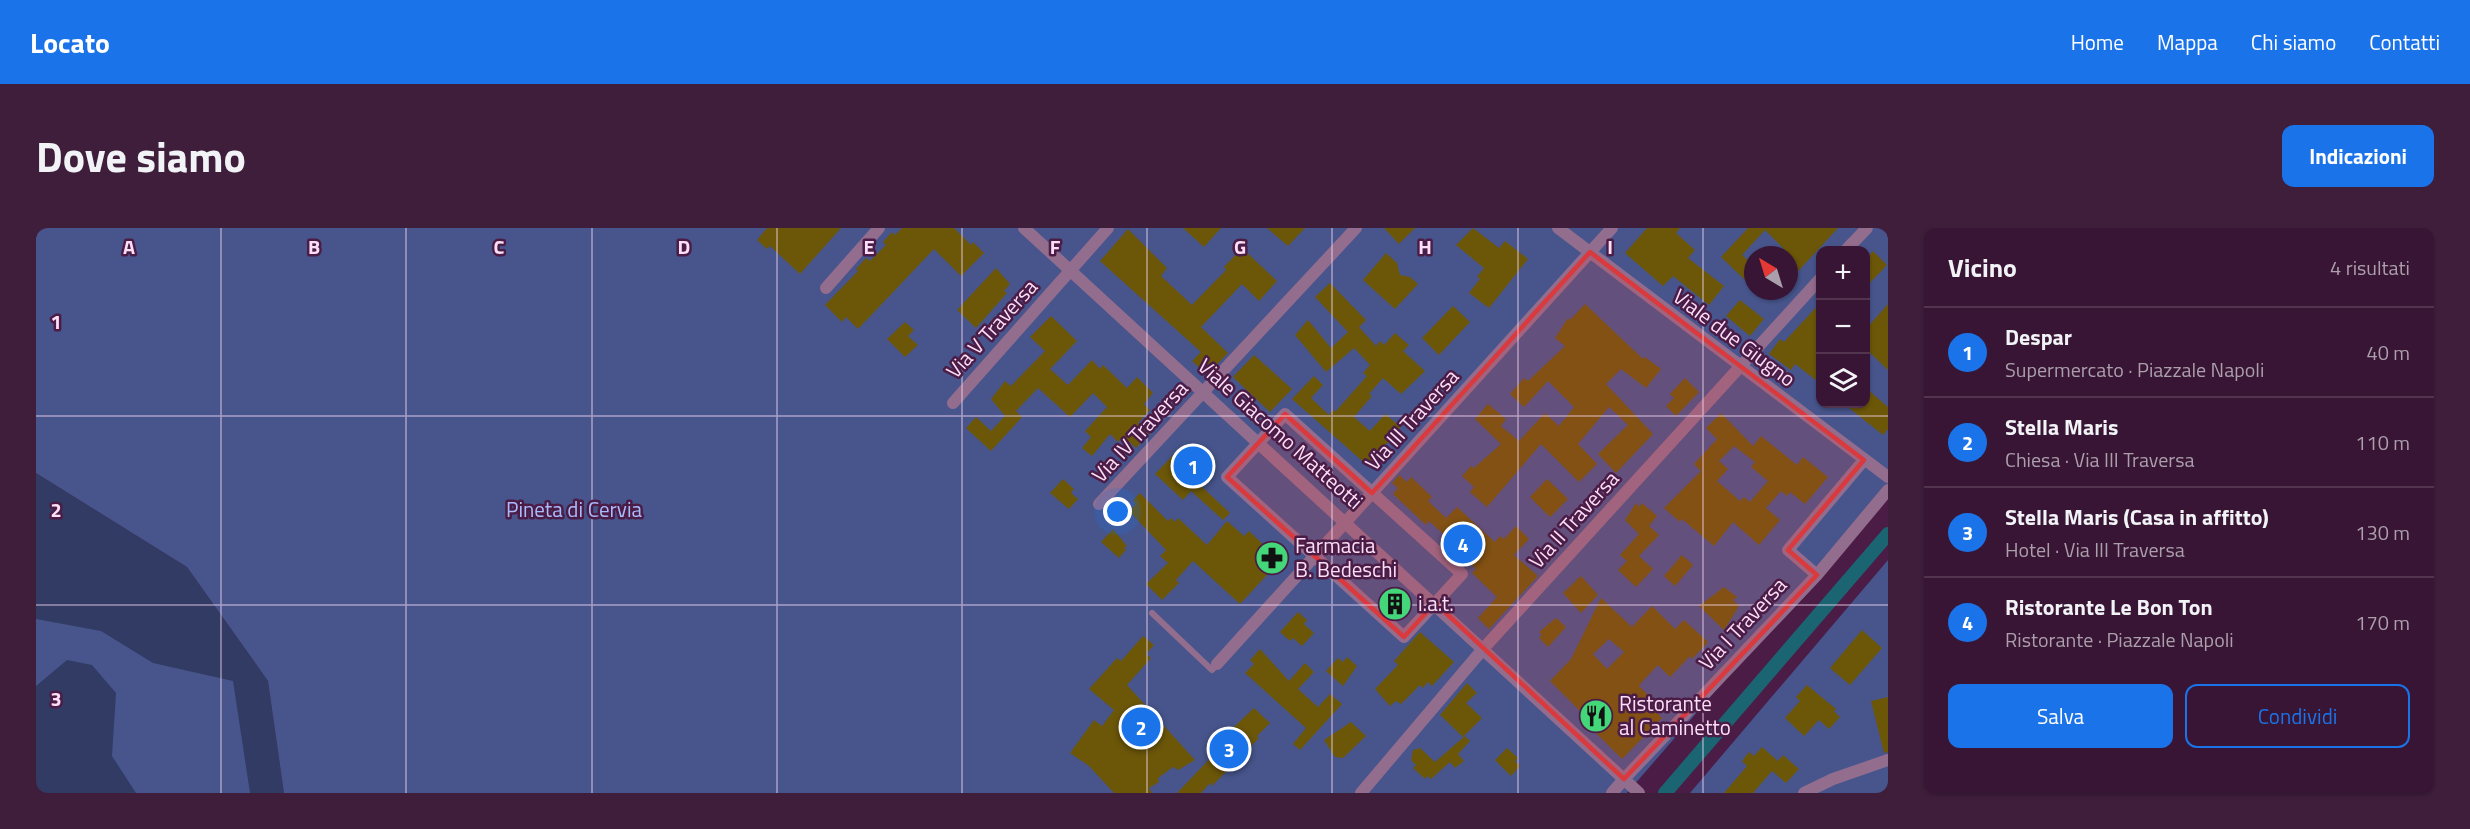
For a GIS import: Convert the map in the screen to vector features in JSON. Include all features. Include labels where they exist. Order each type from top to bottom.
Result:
[{"type":"street","points":[[826,288],[879,228]]},
{"type":"street","name":"Viale Giacomo Matteotti","points":[[1024,228],[1347,522],[1639,793]]},
{"type":"street","name":"Via V Traversa","points":[[953,403],[1107,228]]},
{"type":"street","name":"Via IV Traversa","points":[[1099,504],[1356,228]]},
{"type":"street","name":"Viale due Giugno","points":[[1558,228],[1739,367],[1888,477]]},
{"type":"street","name":"Via III Traversa","points":[[1217,664],[1612,228]]},
{"type":"street","points":[[1850,246],[1867,228]]},
{"type":"street","name":"Via II Traversa","points":[[1361,793],[1483,649],[1816,284]]},
{"type":"street","points":[[1285,414],[1372,493],[1462,574],[1404,638],[1227,477],[1285,414]]},
{"type":"street","name":"Via I Traversa","points":[[1817,575],[1788,550],[1864,460]]},
{"type":"street","name":"Via I Traversa","points":[[1611,793],[1817,575],[1888,490]]},
{"type":"street","points":[[1804,793],[1833,779],[1888,760]]},
{"type":"lane","points":[[1152,613],[1212,670],[1217,664]]},
{"type":"highlighted area","points":[[1590,252],[1864,460],[1788,550],[1817,575],[1624,779],[1435,603],[1404,637],[1227,477],[1285,414],[1372,493]]},
{"type":"shaded area","points":[[36,473],[187,567],[268,681],[284,793],[36,793]]},
{"type":"green space","name":"Pineta di Cervia","points":[[36,228],[1888,228],[1888,492],[1627,793],[284,793],[268,681],[187,567],[36,473]]},
{"type":"green space","points":[[1888,560],[1888,793],[1690,793]]},
{"type":"green space","points":[[36,619],[101,631],[153,663],[233,681],[250,793],[136,793],[112,756],[116,693],[92,665],[67,660],[36,686]]},
{"type":"building","points":[[767,228],[841,228],[800,274],[770,246],[767,249],[757,240]]},
{"type":"building","points":[[902,228],[954,228],[971,245],[973,242],[984,253],[961,276],[934,249],[858,329],[846,317],[842,322],[825,305],[858,271],[856,269],[866,258],[870,261],[886,245],[883,242],[892,232],[895,235]]},
{"type":"building","points":[[1183,228],[1221,228],[1204,247]]},
{"type":"building","points":[[1267,228],[1305,228],[1288,246]]},
{"type":"building","points":[[1384,228],[1415,228],[1399,244]]},
{"type":"building","points":[[1473,228],[1499,248],[1505,241],[1528,259],[1489,308],[1469,293],[1480,279],[1477,277],[1484,268],[1456,245]]},
{"type":"building","points":[[1647,228],[1680,228],[1676,233],[1695,250],[1688,258],[1724,286],[1709,305],[1673,276],[1663,286],[1625,253]]},
{"type":"building","points":[[1748,228],[1838,228],[1821,246],[1816,246],[1816,252],[1798,271],[1798,246],[1781,246],[1765,230],[1750,246],[1744,246],[1742,255],[1744,257],[1744,279],[1721,257]]},
{"type":"building","points":[[1128,229],[1167,268],[1161,276],[1192,305],[1226,270],[1224,267],[1242,248],[1277,281],[1259,301],[1242,284],[1201,327],[1228,353],[1207,375],[1192,361],[1201,352],[1100,261]]},
{"type":"building","points":[[1873,251],[1887,265],[1870,283],[1870,254]]},
{"type":"building","points":[[1386,253],[1397,263],[1400,275],[1410,277],[1418,284],[1395,309],[1363,280]]},
{"type":"building","points":[[996,268],[1010,284],[1004,291],[1007,293],[976,328],[957,310]]},
{"type":"building","points":[[1330,283],[1366,320],[1359,327],[1376,346],[1380,341],[1384,345],[1395,333],[1409,345],[1403,351],[1425,371],[1401,394],[1383,378],[1369,394],[1372,396],[1354,417],[1370,431],[1385,414],[1401,427],[1368,466],[1292,399],[1314,376],[1323,385],[1311,398],[1329,415],[1333,410],[1335,412],[1367,376],[1363,373],[1370,365],[1354,348],[1326,372],[1295,335],[1308,320],[1331,348],[1348,332],[1315,297]]},
{"type":"building","points":[[1740,300],[1764,319],[1750,336],[1726,316]]},
{"type":"building","points":[[1585,304],[1643,359],[1645,357],[1661,369],[1646,388],[1621,369],[1606,384],[1653,434],[1616,473],[1598,454],[1628,425],[1609,407],[1578,444],[1597,464],[1579,482],[1541,444],[1487,507],[1470,492],[1474,487],[1462,476],[1471,466],[1474,468],[1501,444],[1475,419],[1488,404],[1506,419],[1501,426],[1519,441],[1545,413],[1559,426],[1574,407],[1548,381],[1524,407],[1510,394],[1524,378],[1528,381],[1565,346],[1555,338],[1568,318],[1570,320]]},
{"type":"building","points":[[1888,304],[1888,370],[1870,353],[1870,324]]},
{"type":"building","points":[[1453,306],[1470,322],[1439,355],[1422,338]]},
{"type":"building","points":[[1816,307],[1816,380],[1795,364],[1791,370],[1769,354],[1780,339],[1784,342]]},
{"type":"building","points":[[1051,316],[1077,341],[1050,369],[1068,385],[1092,360],[1100,369],[1103,365],[1127,388],[1137,377],[1153,393],[1144,404],[1150,410],[1138,423],[1150,433],[1136,448],[1123,436],[1118,442],[1110,434],[1092,456],[1082,448],[1091,437],[1085,431],[1107,407],[1093,393],[1070,417],[1038,388],[1016,411],[1022,417],[991,451],[966,428],[976,417],[991,431],[1005,416],[991,399],[1005,381],[1011,386],[1045,351],[1030,337]]},
{"type":"building","points":[[905,322],[914,330],[908,336],[918,345],[905,357],[887,339]]},
{"type":"building","points":[[1254,355],[1292,389],[1270,412],[1233,377]]},
{"type":"building","points":[[1685,378],[1699,392],[1676,416],[1666,406],[1674,398],[1670,394]]},
{"type":"building","points":[[1870,391],[1888,407],[1888,429],[1883,435],[1849,408],[1870,408]]},
{"type":"building","points":[[1721,413],[1753,446],[1761,436],[1797,465],[1803,457],[1828,477],[1805,504],[1790,492],[1787,496],[1781,491],[1766,508],[1780,520],[1759,545],[1733,522],[1714,546],[1682,519],[1680,522],[1664,508],[1701,471],[1694,464],[1717,439],[1706,428]],"holes":[[[1734,446],[1755,462],[1751,467],[1768,481],[1750,502],[1744,497],[1740,501],[1717,481],[1728,469],[1719,461]]]},
{"type":"building","points":[[1180,448],[1210,477],[1201,486],[1230,513],[1223,520],[1191,491],[1183,500],[1155,474]]},
{"type":"building","points":[[1399,475],[1407,482],[1411,477],[1432,497],[1428,501],[1446,518],[1457,507],[1495,542],[1500,536],[1504,539],[1516,526],[1529,539],[1514,555],[1538,576],[1489,629],[1478,618],[1497,597],[1472,573],[1476,569],[1467,560],[1469,557],[1429,521],[1426,525],[1393,494],[1398,488],[1392,483]]},
{"type":"building","points":[[1063,479],[1074,489],[1071,493],[1078,499],[1069,509],[1050,493]]},
{"type":"building","points":[[1547,479],[1568,499],[1550,517],[1530,497]]},
{"type":"building","points":[[1140,493],[1168,521],[1171,518],[1175,522],[1178,518],[1207,545],[1227,521],[1244,536],[1249,531],[1280,561],[1240,604],[1193,561],[1176,580],[1179,583],[1162,600],[1146,584],[1168,563],[1160,556],[1166,550],[1129,511],[1136,504],[1133,500]]},
{"type":"building","points":[[1636,503],[1639,507],[1642,503],[1657,516],[1649,526],[1659,535],[1639,556],[1653,569],[1636,587],[1618,570],[1627,561],[1620,555],[1639,534],[1625,520]]},
{"type":"building","points":[[1113,529],[1127,546],[1119,558],[1101,542]]},
{"type":"building","points":[[1682,555],[1693,565],[1675,586],[1664,576]]},
{"type":"building","points":[[1581,576],[1598,595],[1581,613],[1563,593]]},
{"type":"building","points":[[1724,587],[1737,597],[1733,600],[1739,606],[1724,630],[1699,606]]},
{"type":"building","name":"i.a.t.","points":[[1395,596],[1407,607],[1400,615],[1387,604]]},
{"type":"building","points":[[1601,598],[1632,627],[1652,606],[1675,629],[1684,620],[1708,642],[1692,659],[1690,656],[1670,677],[1658,665],[1641,683],[1639,686],[1661,708],[1657,713],[1662,718],[1622,759],[1589,726],[1592,723],[1550,681],[1571,659]],"holes":[[[1609,639],[1624,652],[1607,669],[1593,654]]]},
{"type":"building","points":[[1298,612],[1307,620],[1304,624],[1314,633],[1302,646],[1293,638],[1290,641],[1280,632]]},
{"type":"building","points":[[1556,618],[1566,627],[1548,647],[1539,638],[1542,635],[1539,632]]},
{"type":"building","points":[[1862,630],[1882,648],[1850,685],[1830,668]]},
{"type":"building","points":[[1420,632],[1454,662],[1432,686],[1428,682],[1423,688],[1420,685],[1401,704],[1396,701],[1390,706],[1375,689],[1398,665],[1394,661]]},
{"type":"building","points":[[1143,636],[1154,645],[1146,654],[1151,658],[1127,685],[1195,760],[1178,770],[1173,767],[1158,778],[1159,782],[1149,788],[1152,793],[1114,793],[1089,766],[1070,753],[1094,720],[1102,726],[1114,710],[1089,689],[1117,658],[1121,661]]},
{"type":"building","points":[[1260,649],[1289,681],[1305,663],[1314,672],[1298,689],[1318,707],[1330,694],[1342,704],[1300,750],[1293,744],[1306,728],[1245,673],[1254,664],[1250,660]]},
{"type":"building","points":[[1347,657],[1357,666],[1343,686],[1326,671],[1338,658],[1343,662]]},
{"type":"building","points":[[1467,683],[1477,693],[1466,703],[1482,718],[1463,737],[1440,715]]},
{"type":"building","points":[[1807,685],[1836,709],[1834,711],[1840,717],[1829,729],[1819,720],[1804,736],[1785,718],[1800,701],[1796,697]]},
{"type":"building","points":[[1888,697],[1888,752],[1884,753],[1871,701]]},
{"type":"building","points":[[1254,708],[1270,723],[1257,736],[1259,738],[1212,786],[1210,783],[1201,793],[1177,793],[1223,745],[1219,741]]},
{"type":"building","points":[[1351,722],[1366,736],[1343,758],[1335,757],[1324,740]]},
{"type":"building","points":[[1465,736],[1470,741],[1458,754],[1464,761],[1455,768],[1450,762],[1431,779],[1427,776],[1425,779],[1413,768],[1416,765],[1411,760],[1413,750],[1420,748],[1435,762]]},
{"type":"building","points":[[1762,747],[1778,761],[1783,755],[1799,769],[1786,783],[1772,771],[1753,793],[1724,793],[1747,766],[1742,761],[1749,752],[1754,756]]},
{"type":"building","points":[[1507,748],[1518,758],[1515,761],[1520,766],[1511,776],[1495,760]]},
{"type":"waterway","points":[[1665,793],[1888,534]]},
{"type":"place","name":"Despar","points":[[1193,466]]},
{"type":"place","name":"Ristorante Le Bon Ton","points":[[1463,544]]},
{"type":"place","name":"Farmacia B. Bedeschi","points":[[1272,558]]},
{"type":"place","name":"i.a.t.","points":[[1395,604]]},
{"type":"place","name":"Ristorante al Caminetto","points":[[1596,716]]},
{"type":"place","name":"Stella Maris","points":[[1141,727]]},
{"type":"place","name":"Stella Maris (Casa in affitto)","points":[[1229,749]]}]
